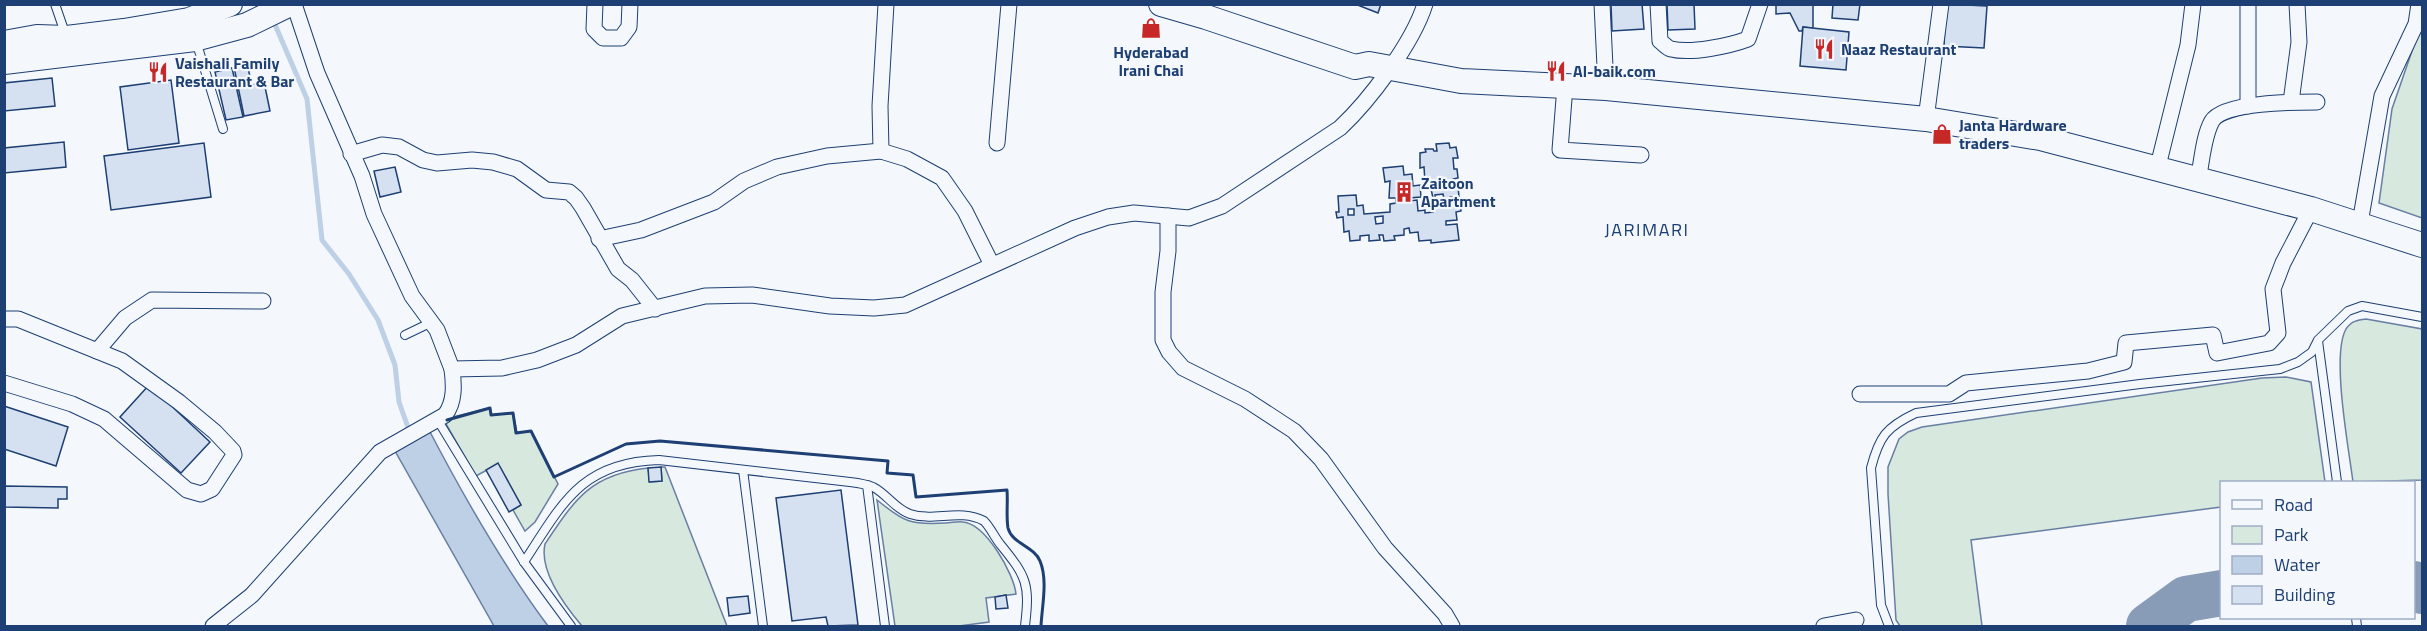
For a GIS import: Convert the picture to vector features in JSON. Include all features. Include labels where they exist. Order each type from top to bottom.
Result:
[{"type":"main road","points":[[4,62],[192,29],[230,4]]},
{"type":"main road","points":[[1161,4],[1206,16],[1354,67],[1380,66],[1461,81],[1606,88],[1926,118],[2040,138],[2311,209],[2422,245]]},
{"type":"main road","points":[[1220,4],[1357,52],[1380,66]]},
{"type":"main road","points":[[4,43],[37,37],[67,38],[124,31],[247,25],[291,5]]},
{"type":"street","points":[[595,4],[594,28],[603,38],[621,38],[629,27],[630,4]]},
{"type":"street","points":[[881,151],[880,106],[886,4]]},
{"type":"street","points":[[997,143],[1009,4]]},
{"type":"street","points":[[452,369],[502,368],[537,360],[576,345],[622,316],[705,296],[752,295],[830,306],[874,308],[905,305],[1075,228],[1108,217],[1134,213],[1189,218],[1222,206],[1321,141],[1351,118],[1380,66],[1415,29],[1425,4]]},
{"type":"street","points":[[1602,4],[1606,88]]},
{"type":"street","points":[[1658,4],[1660,40],[1668,49],[1680,50],[1727,46],[1748,39],[1760,4]]},
{"type":"street","points":[[1926,118],[1941,4]]},
{"type":"street","points":[[2157,170],[2188,45],[2193,4]]},
{"type":"street","points":[[2248,4],[2248,106]]},
{"type":"street","points":[[2290,102],[2299,42],[2297,4]]},
{"type":"street","points":[[2360,223],[2382,96],[2416,24],[2419,4]]},
{"type":"street","points":[[213,627],[252,595],[380,452],[445,415],[451,407],[454,386],[448,354],[432,322],[412,296],[374,214],[362,176],[317,73],[291,5]]},
{"type":"street","points":[[1565,86],[1560,150],[1641,156]]},
{"type":"street","points":[[2198,180],[2208,132],[2213,119],[2218,115],[2248,106],[2317,102]]},
{"type":"street","points":[[351,153],[382,145],[399,147],[423,160],[437,162],[472,160],[507,165],[525,174],[546,190],[569,192],[576,198],[618,269],[632,280],[655,309]]},
{"type":"street","points":[[599,239],[641,230],[714,202],[744,181],[777,167],[827,156],[881,151],[907,159],[942,178],[965,211],[992,265]]},
{"type":"street","points":[[1860,394],[1949,394],[1966,383],[2088,371],[2124,362],[2126,343],[2213,335],[2217,352],[2269,343],[2278,333],[2273,289],[2283,262],[2311,209]]},
{"type":"street","points":[[1168,216],[1162,340],[1169,352],[1183,368],[1245,399],[1294,431],[1321,459],[1385,548],[1445,614],[1452,627]]},
{"type":"street","points":[[97,351],[125,318],[152,300],[263,301]]},
{"type":"street","points":[[4,319],[18,319],[122,361],[179,402],[215,432],[234,455],[212,489],[201,494],[187,490],[104,419],[72,404],[4,383]]},
{"type":"street","points":[[1824,627],[1856,620]]},
{"type":"lane","points":[[55,4],[67,38]]},
{"type":"lane","points":[[192,29],[224,129]]},
{"type":"lane","points":[[1889,627],[1881,605],[1871,468],[1876,448],[1894,423],[1916,413],[2140,384],[2280,369],[2298,362],[2312,352],[2318,340],[2349,311],[2362,306],[2422,317]]},
{"type":"lane","points":[[405,335],[432,322]]},
{"type":"lane","points":[[2318,340],[2337,481]]},
{"type":"lane","points":[[432,423],[524,562],[571,627]]},
{"type":"lane","points":[[524,562],[573,492],[604,471],[627,463],[659,460],[867,485],[909,514],[920,516],[963,514],[984,520],[1020,568],[1025,580],[1028,604],[1025,627]]},
{"type":"lane","points":[[743,470],[763,627]]},
{"type":"lane","points":[[867,485],[885,627]]},
{"type":"green space","points":[[2422,22],[2422,218],[2379,203],[2392,109]]},
{"type":"green space","points":[[2366,319],[2422,329],[2422,480],[2353,481],[2342,403],[2340,359],[2346,329],[2357,320]]},
{"type":"green space","points":[[2286,377],[2311,382],[2325,481],[2220,481],[2220,507],[1971,540],[1982,626],[1900,626],[1896,620],[1888,467],[1899,439],[1908,432],[1922,427],[2262,378]]},
{"type":"green space","points":[[490,408],[491,415],[513,413],[517,433],[531,431],[558,484],[535,522],[525,531],[513,510],[521,505],[498,464],[476,476],[445,422],[453,417]]},
{"type":"green space","points":[[661,467],[665,467],[727,626],[582,626],[568,609],[550,577],[544,554],[545,544],[576,502],[598,483],[628,471],[648,468],[650,482],[662,481]]},
{"type":"green space","points":[[877,500],[908,520],[933,523],[961,522],[981,531],[1004,563],[1016,594],[986,598],[989,622],[959,626],[895,626]]},
{"type":"water","points":[[429,430],[485,531],[548,626],[494,626],[395,451]]},
{"type":"building","points":[[1355,4],[1381,4],[1378,13]]},
{"type":"building","points":[[1611,4],[1642,4],[1644,29],[1612,31]]},
{"type":"building","points":[[1667,4],[1694,4],[1695,29],[1668,30]]},
{"type":"building","points":[[1776,4],[1813,4],[1813,28],[1803,27],[1802,31],[1799,31],[1790,13],[1776,14]]},
{"type":"building","points":[[1833,4],[1860,4],[1858,20],[1832,18]]},
{"type":"building","points":[[1946,4],[1987,6],[1984,48],[1944,46]]},
{"type":"building","name":"Naaz Restaurant","points":[[1803,27],[1849,32],[1846,70],[1800,66]]},
{"type":"building","points":[[247,64],[252,85],[264,82],[270,111],[244,116],[234,67]]},
{"type":"building","points":[[232,68],[243,117],[226,120],[215,72]]},
{"type":"building","points":[[52,78],[55,106],[4,111],[4,83]]},
{"type":"building","points":[[171,80],[179,143],[128,150],[120,87]]},
{"type":"building","points":[[64,142],[66,167],[4,173],[4,148]]},
{"type":"building","points":[[204,143],[211,197],[111,210],[104,156]]},
{"type":"building","name":"Zaitoon Apartment","points":[[1449,143],[1450,148],[1456,147],[1458,158],[1453,158],[1458,178],[1453,179],[1454,187],[1458,186],[1459,197],[1450,197],[1450,202],[1460,201],[1461,211],[1456,212],[1457,220],[1446,221],[1446,225],[1457,224],[1459,240],[1431,243],[1431,240],[1419,241],[1418,232],[1410,233],[1409,228],[1404,229],[1404,235],[1394,236],[1395,240],[1384,241],[1383,235],[1379,235],[1380,240],[1369,241],[1369,235],[1360,236],[1360,240],[1350,241],[1349,231],[1344,232],[1343,217],[1337,218],[1338,196],[1356,195],[1357,206],[1363,205],[1364,214],[1390,212],[1390,204],[1396,203],[1396,198],[1389,198],[1390,181],[1385,182],[1383,168],[1403,166],[1404,175],[1412,174],[1413,186],[1420,185],[1421,197],[1409,198],[1409,201],[1417,200],[1418,211],[1433,212],[1430,198],[1433,198],[1431,189],[1436,188],[1435,181],[1425,182],[1424,167],[1420,168],[1420,153],[1426,152],[1425,149],[1437,151],[1436,144]],"holes":[[[1443,194],[1445,203],[1436,204],[1435,195]],[[1348,209],[1354,209],[1354,215],[1348,215]],[[1383,216],[1383,223],[1376,224],[1375,217]]]},
{"type":"building","points":[[395,167],[401,192],[380,197],[374,171]]},
{"type":"building","points":[[149,385],[210,442],[181,473],[120,417]]},
{"type":"building","points":[[4,406],[68,427],[56,466],[4,449]]},
{"type":"building","points":[[498,463],[521,505],[509,512],[486,470]]},
{"type":"building","points":[[661,467],[662,481],[649,482],[648,468]]},
{"type":"building","points":[[4,486],[67,487],[67,499],[58,499],[58,508],[4,507]]},
{"type":"building","points":[[841,490],[858,625],[828,626],[826,617],[792,621],[776,498]]},
{"type":"building","points":[[1006,595],[1008,608],[996,609],[995,597]]},
{"type":"building","points":[[748,596],[750,613],[729,616],[727,598]]},
{"type":"waterway","points":[[273,20],[307,99],[322,240],[349,274],[378,320],[395,365],[399,402],[410,433]]},
{"type":"taxiway","points":[[2415,585],[2422,591]]},
{"type":"taxiway","points":[[2149,626],[2186,599],[2220,593]]},
{"type":"wall","points":[[447,420],[490,408],[491,415],[513,413],[516,433],[531,431],[554,477],[626,444],[660,441],[888,461],[887,473],[913,475],[916,497],[1007,490],[1007,523],[1010,533],[1037,556],[1042,568],[1044,585],[1041,626]]},
{"type":"place","name":"Hyderabad Irani Chai","points":[[1151,28]]},
{"type":"place","name":"Naaz Restaurant","points":[[1824,49]]},
{"type":"place","name":"Al-baik.com","points":[[1556,71]]},
{"type":"place","name":"Vaishali Family Restaurant & Bar","points":[[158,72]]},
{"type":"place","name":"Janta Hardware traders","points":[[1942,134]]},
{"type":"place","name":"Zaitoon Apartment","points":[[1404,192]]},
{"type":"district","name":"JARIMARI","points":[[1647,229]]}]
